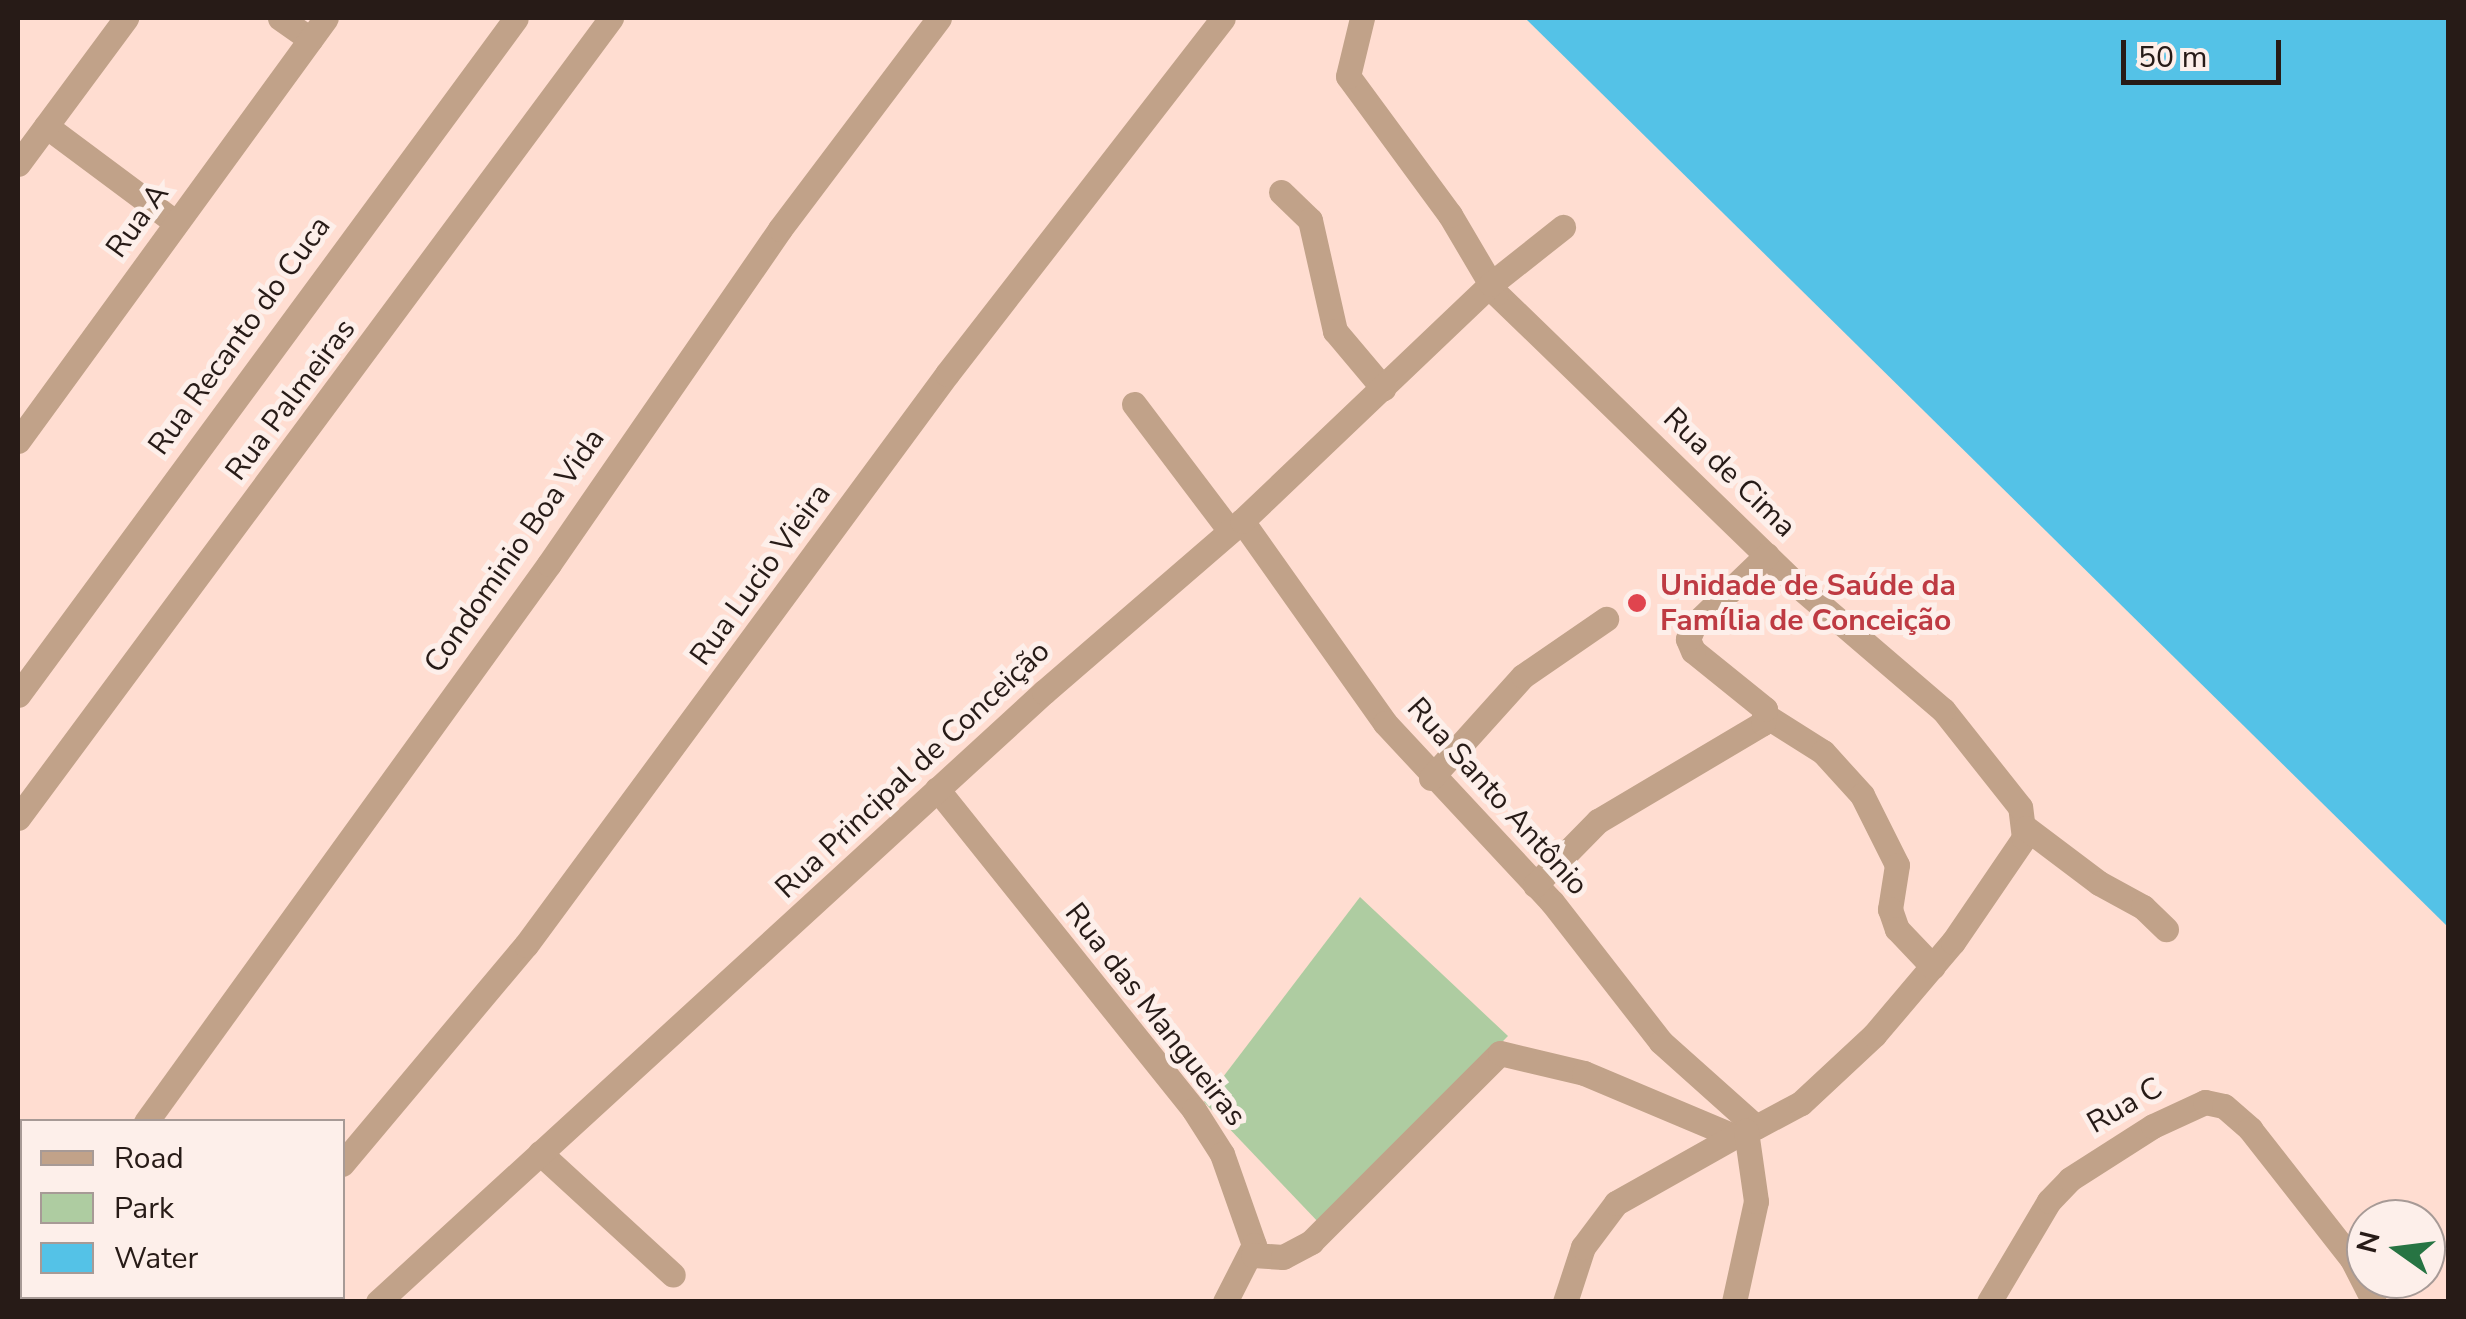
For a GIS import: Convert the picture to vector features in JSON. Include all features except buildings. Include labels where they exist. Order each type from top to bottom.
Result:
[{"type":"street","points":[[18,164],[126,18]]},
{"type":"street","points":[[280,18],[310,39]]},
{"type":"street","name":"Rua A","points":[[18,441],[326,18]]},
{"type":"street","name":"Rua Recanto do Cuca","points":[[18,695],[516,18]]},
{"type":"street","name":"Rua Palmeiras","points":[[18,818],[611,18]]},
{"type":"street","name":"Condominio Boa Vida","points":[[148,1119],[538,579],[780,229],[939,18]]},
{"type":"street","name":"Rua Lucio Vieira","points":[[345,1160],[526,945],[947,374],[1223,18]]},
{"type":"street","name":"Rua de Cima","points":[[1362,18],[1348,76],[1460,230],[1490,284],[1523,324],[1767,555],[1943,710],[2007,787],[2026,828]]},
{"type":"street","points":[[46,126],[176,223]]},
{"type":"street","points":[[1281,192],[1310,220],[1320,280],[1342,344],[1382,388]]},
{"type":"street","name":"Rua Principal de Conceição","points":[[378,1302],[937,789],[1236,526],[1490,284],[1563,227]]},
{"type":"street","name":"Rua Santo Antônio","points":[[1134,404],[1236,526],[1346,674],[1431,778],[1535,885],[1661,1042],[1726,1100],[1745,1131]]},
{"type":"street","points":[[1767,555],[1694,624],[1688,638],[1692,651],[1754,698],[1766,716],[1823,752],[1862,795],[1896,865],[1890,909],[1897,929],[1932,967]]},
{"type":"street","points":[[1431,778],[1523,676],[1606,619]]},
{"type":"street","points":[[1535,885],[1598,821],[1720,752],[1766,716]]},
{"type":"street","name":"Rua das Mangueiras","points":[[937,789],[1210,1134],[1234,1178],[1254,1255]]},
{"type":"street","points":[[1565,1302],[1583,1248],[1616,1203],[1745,1131],[1782,1116],[1835,1074],[1932,967],[2026,828],[2099,883],[2143,906],[2166,930]]},
{"type":"street","points":[[1225,1302],[1254,1255],[1283,1257],[1311,1242],[1492,1058],[1516,1052],[1551,1062],[1745,1131]]},
{"type":"street","name":"Rua C","points":[[1989,1302],[2049,1200],[2070,1179],[2152,1126],[2204,1102],[2242,1120],[2352,1259],[2374,1302]]},
{"type":"street","points":[[1734,1302],[1756,1200],[1745,1131]]},
{"type":"street","points":[[540,1153],[673,1275]]},
{"type":"green space","points":[[1360,897],[1508,1036],[1321,1225],[1204,1102]]},
{"type":"water","points":[[1525,18],[2448,18],[2448,927]]},
{"type":"place","name":"Unidade de Saúde da Família de Conceição","points":[[1637,603]]}]
